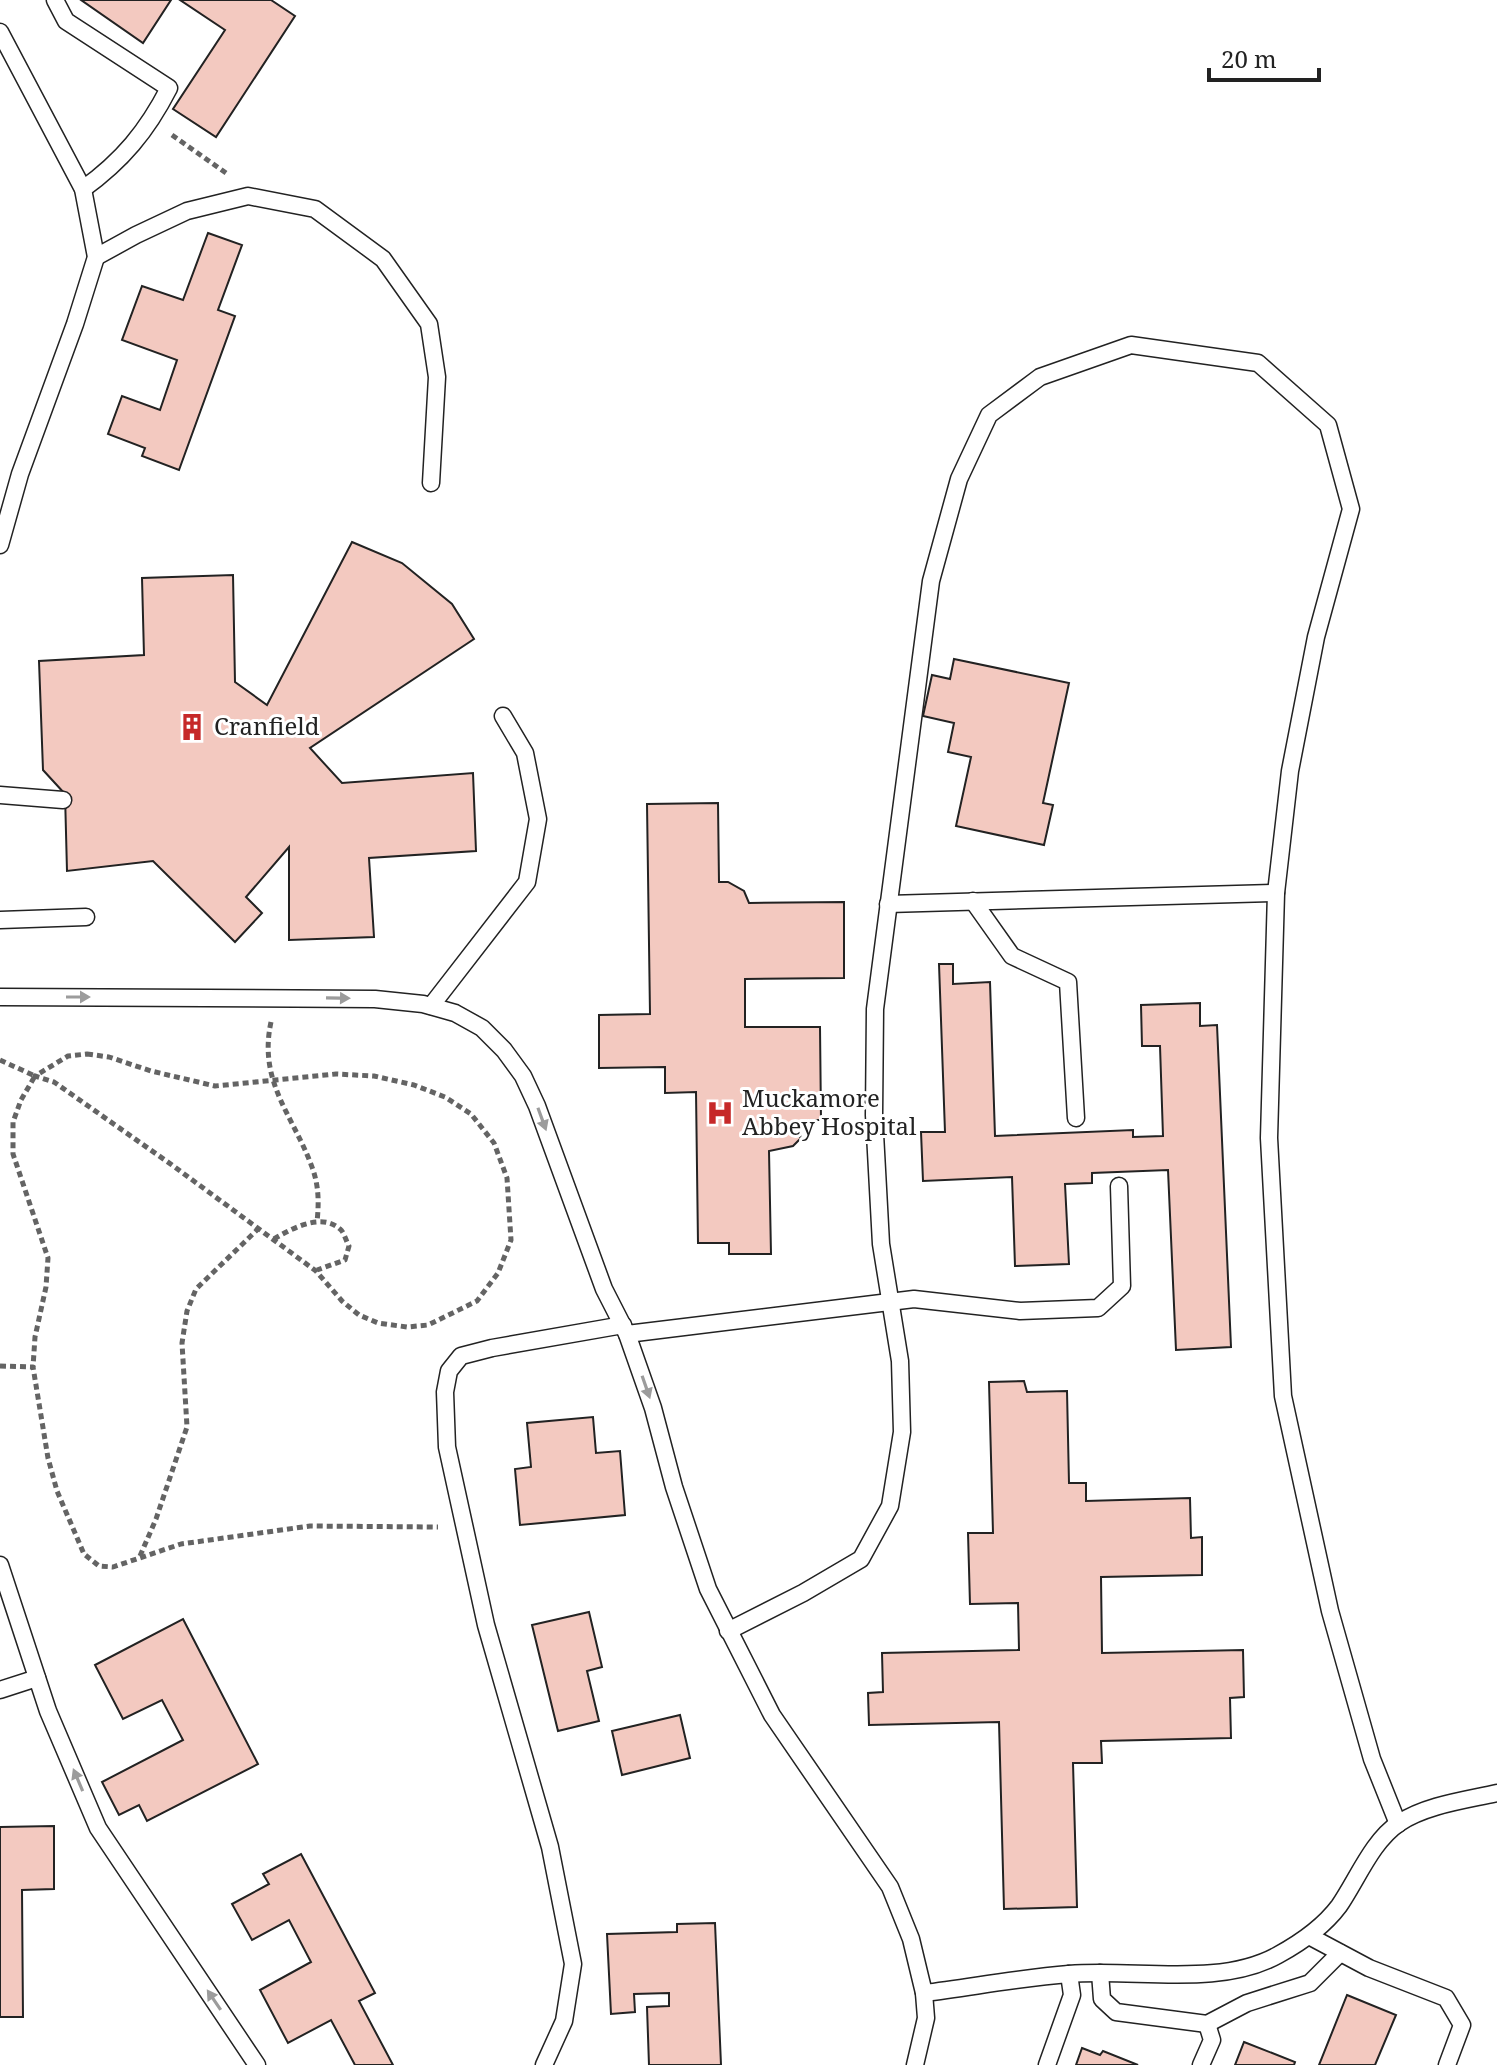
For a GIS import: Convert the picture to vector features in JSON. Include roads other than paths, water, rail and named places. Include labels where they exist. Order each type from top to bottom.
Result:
[{"type":"lane","points":[[55,0],[66,21],[169,88],[152,121],[112,168],[83,189]]},
{"type":"lane","points":[[0,32],[83,189],[96,257],[20,474],[0,545]]},
{"type":"lane","points":[[96,257],[187,211],[248,196],[315,209],[383,259],[429,324],[437,377],[431,483]]},
{"type":"lane","points":[[728,1631],[861,1559],[890,1506],[902,1432],[900,1361],[881,1244],[874,1115],[875,1009],[931,581],[959,479],[989,415],[1040,377],[1131,345],[1258,363],[1328,425],[1351,509],[1313,652],[1290,771],[1276,893],[1269,1138],[1283,1396],[1330,1611],[1372,1759],[1398,1824]]},
{"type":"lane","points":[[431,1006],[527,882],[538,819],[525,753],[503,716]]},
{"type":"lane","points":[[0,795],[63,800]]},
{"type":"lane","points":[[888,904],[1276,893]]},
{"type":"lane","points":[[973,901],[1012,956],[1068,982],[1076,1118]]},
{"type":"lane","points":[[0,920],[86,917]]},
{"type":"lane","points":[[0,997],[375,999],[431,1006],[455,1013],[482,1028],[504,1050],[523,1076],[537,1106],[604,1289],[625,1330],[653,1408],[678,1502],[708,1589],[772,1715],[890,1887],[911,1939],[924,1993],[926,2018],[915,2065]]},
{"type":"lane","points":[[544,2065],[564,2021],[573,1964],[550,1847],[486,1625],[447,1447],[445,1392],[449,1371],[461,1356],[471,1353],[625,1330],[891,1304],[914,1299],[1020,1311],[1098,1308],[1122,1286],[1119,1186]]},
{"type":"lane","points":[[0,1565],[48,1711],[98,1828],[257,2065]]},
{"type":"lane","points":[[0,1690],[37,1678]]},
{"type":"lane","points":[[924,1993],[1069,1974],[1208,1973],[1245,1968],[1276,1957],[1309,1936],[1336,1909],[1383,1837],[1398,1824],[1413,1815],[1497,1793]]},
{"type":"lane","points":[[1309,1936],[1369,1968],[1446,1998],[1462,2025],[1447,2065]]},
{"type":"lane","points":[[1100,1973],[1102,1999],[1116,2012],[1207,2024],[1247,2003],[1310,1983],[1340,1953]]},
{"type":"lane","points":[[1047,2065],[1072,1995],[1069,1974]]},
{"type":"lane","points":[[1201,2065],[1212,2040],[1207,2024]]},
{"type":"place","name":"Cranfield","points":[[192,727]]},
{"type":"place","name":"Muckamore Abbey Hospital","points":[[720,1113]]}]
